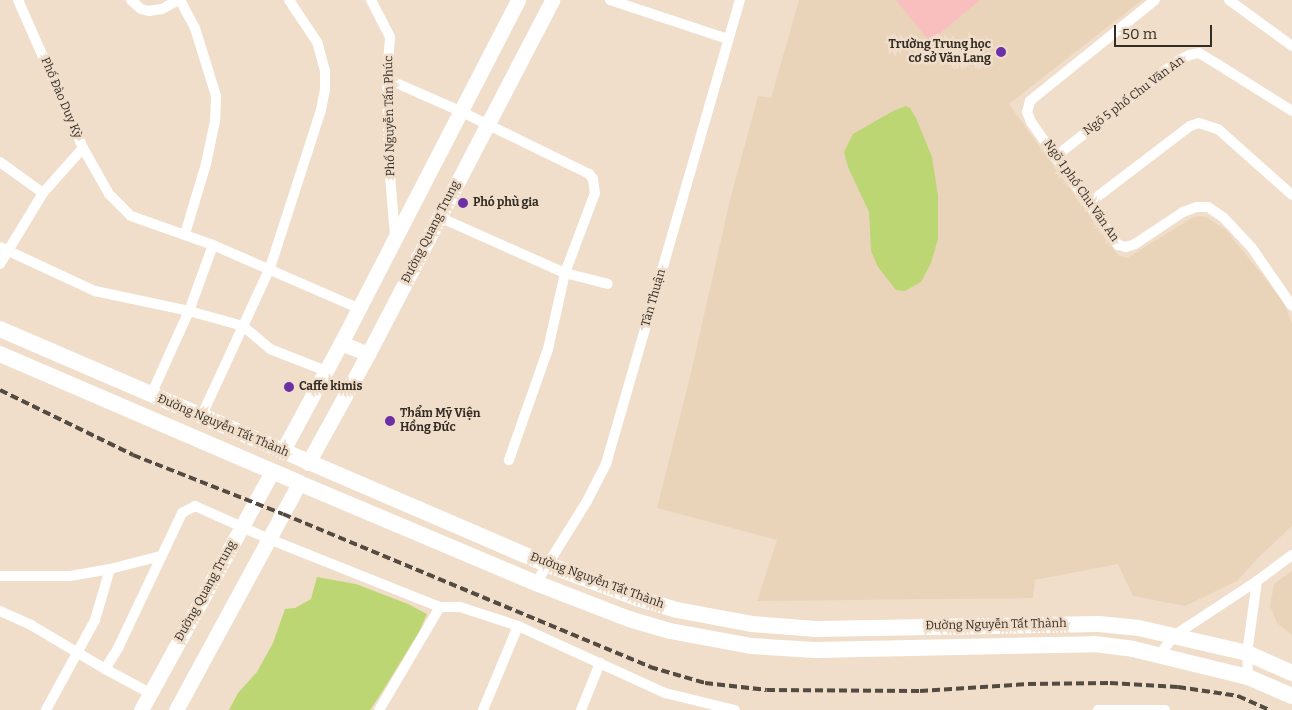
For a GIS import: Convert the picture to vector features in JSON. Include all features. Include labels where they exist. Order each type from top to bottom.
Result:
[{"type":"main road","points":[[282,452],[341,343],[518,0]]},
{"type":"main road","name":"Đường Quang Trung","points":[[308,463],[368,354],[552,0]]},
{"type":"main road","name":"Đường Nguyễn Tất Thành","points":[[0,329],[546,564],[645,601],[716,619],[816,629],[1099,624],[1139,628],[1248,653],[1292,673]]},
{"type":"main road","points":[[341,343],[368,354]]},
{"type":"main road","points":[[44,372],[53,352]]},
{"type":"main road","name":"Đường Nguyễn Tất Thành","points":[[0,354],[299,484],[536,583],[629,619],[715,640],[751,646],[815,650],[1094,644],[1159,654],[1248,677],[1292,696]]},
{"type":"main road","name":"Đường Quang Trung","points":[[141,710],[272,472]]},
{"type":"main road","points":[[176,710],[299,484]]},
{"type":"street","name":"Phố Đào Duy Kỳ","points":[[0,264],[4,249],[43,193],[83,148],[18,0]]},
{"type":"street","points":[[131,0],[141,9],[149,11],[162,9],[179,0],[195,28],[216,96],[215,121],[206,164],[185,234]]},
{"type":"street","points":[[201,417],[270,268],[321,110],[324,71],[317,42],[289,0]]},
{"type":"street","name":"Phố Nguyễn Tấn Phúc","points":[[371,0],[390,37],[387,79],[389,163],[395,237]]},
{"type":"street","points":[[610,0],[728,39]]},
{"type":"street","name":"Tân Thuận","points":[[536,583],[546,564],[587,501],[606,464],[740,0]]},
{"type":"street","name":"Ngõ 1 phố Chu Văn An","points":[[1155,0],[1030,101],[1027,112],[1030,122],[1118,245],[1126,247],[1135,244],[1183,212],[1197,207],[1208,207],[1223,217],[1252,248],[1292,306]]},
{"type":"street","points":[[1229,0],[1292,46]]},
{"type":"street","name":"Ngõ 5 phố Chu Văn An","points":[[1056,156],[1176,62],[1189,55],[1199,53],[1292,111]]},
{"type":"street","points":[[387,79],[460,111],[486,126],[589,174],[593,178],[594,193],[565,274],[548,349],[509,460]]},
{"type":"street","points":[[1089,203],[1190,126],[1200,123],[1218,129],[1292,196]]},
{"type":"street","points":[[83,148],[109,194],[131,216],[185,234],[270,268],[358,308]]},
{"type":"street","points":[[0,162],[43,193]]},
{"type":"street","points":[[439,217],[565,274],[608,284]]},
{"type":"street","points":[[151,395],[189,311],[213,245]]},
{"type":"street","points":[[4,249],[95,291],[189,311],[243,326],[270,349],[326,371]]},
{"type":"street","points":[[105,670],[118,648],[182,513],[195,506],[269,539],[440,607],[460,607],[518,626],[665,693],[729,710]]},
{"type":"street","points":[[1159,654],[1175,636],[1292,555]]},
{"type":"street","points":[[0,576],[70,576],[110,569],[161,556]]},
{"type":"street","points":[[46,710],[95,620],[110,569]]},
{"type":"street","points":[[1248,677],[1248,653],[1256,581]]},
{"type":"street","points":[[379,710],[440,607]]},
{"type":"street","points":[[0,610],[105,670],[150,692]]},
{"type":"street","points":[[483,710],[518,626]]},
{"type":"street","points":[[581,710],[600,663]]},
{"type":"street","points":[[1098,710],[1165,710]]},
{"type":"shaded area","points":[[799,0],[1142,0],[1009,104],[1118,255],[1127,258],[1192,218],[1200,216],[1208,218],[1226,230],[1283,301],[1292,323],[1292,526],[1237,581],[1185,606],[1133,596],[1118,564],[1035,580],[1033,598],[757,601],[777,540],[657,508],[690,377],[730,200],[758,96],[771,98]]},
{"type":"shaded area","points":[[896,0],[980,0],[930,42]]},
{"type":"shaded area","points":[[906,106],[910,108],[916,118],[932,157],[938,196],[938,239],[931,263],[921,282],[905,291],[896,290],[878,267],[871,251],[869,212],[848,167],[844,152],[853,134],[893,111]]},
{"type":"shaded area","points":[[1292,571],[1292,635],[1277,623],[1270,606],[1274,584]]},
{"type":"shaded area","points":[[317,577],[356,584],[408,604],[427,614],[419,632],[382,692],[370,710],[229,710],[238,693],[257,672],[273,643],[285,609],[295,608],[311,599]]},
{"type":"railway","points":[[0,390],[133,455],[283,514],[650,667],[705,683],[767,690],[920,691],[1028,684],[1110,683],[1178,687],[1238,696],[1269,710]]},
{"type":"place","name":"Trường Trung học cơ sở Văn Lang","points":[[1001,52]]},
{"type":"place","name":"Phó phù gia","points":[[463,203]]},
{"type":"place","name":"Caffe kimis","points":[[289,387]]},
{"type":"place","name":"Thẩm Mỹ Viện Hồng Đức","points":[[390,421]]}]
